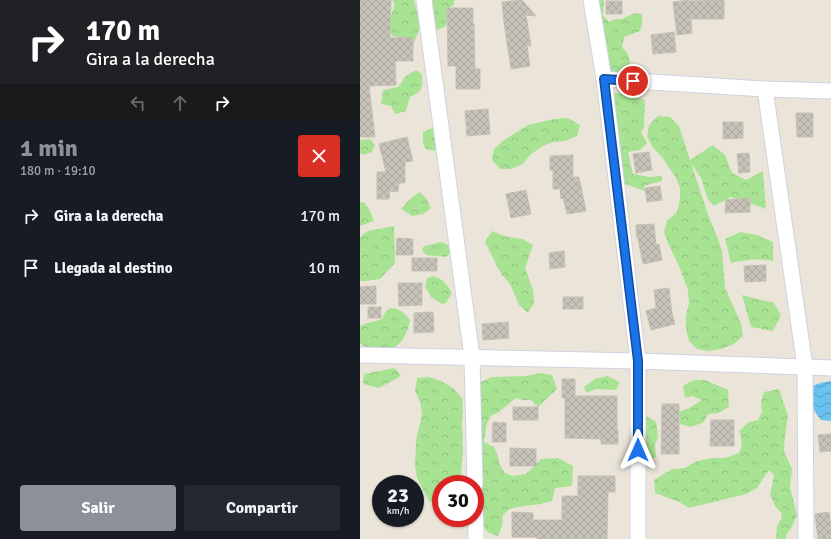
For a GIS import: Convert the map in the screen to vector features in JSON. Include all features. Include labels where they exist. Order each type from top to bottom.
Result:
[{"type":"street","points":[[424,0],[472,357],[475,475]]},
{"type":"street","points":[[591,0],[604,79],[638,361],[638,539]]},
{"type":"street","points":[[604,79],[765,90],[831,91]]},
{"type":"street","points":[[765,90],[804,367],[806,539]]},
{"type":"street","points":[[360,355],[638,361],[831,368]]},
{"type":"street","points":[[476,527],[476,539]]},
{"type":"green space","points":[[392,0],[414,0],[420,28],[413,45],[399,37],[392,36],[387,26],[395,4]]},
{"type":"green space","points":[[432,0],[454,0],[454,5],[448,8],[446,26],[431,33],[425,7],[433,2]]},
{"type":"green space","points":[[588,0],[604,0],[603,15],[609,22],[615,19],[622,19],[635,13],[642,14],[640,31],[624,37],[622,47],[629,58],[629,70],[613,79],[597,60],[593,59]]},
{"type":"green space","points":[[416,70],[422,74],[422,86],[418,93],[410,97],[406,111],[395,114],[391,106],[381,104],[383,90],[398,87],[404,77]]},
{"type":"green space","points":[[609,92],[625,94],[645,100],[644,127],[641,132],[647,143],[640,150],[628,152],[633,174],[649,177],[662,176],[662,181],[644,186],[645,191],[611,179]]},
{"type":"green space","points":[[658,116],[670,117],[679,126],[690,160],[713,145],[725,155],[732,173],[746,180],[763,171],[766,209],[731,197],[714,206],[708,200],[701,178],[691,163],[722,251],[725,288],[741,323],[743,336],[734,344],[721,349],[709,351],[697,349],[689,341],[686,329],[686,316],[689,303],[688,290],[664,232],[667,221],[677,212],[680,199],[680,188],[676,178],[662,157],[653,148],[647,137],[649,125]]},
{"type":"green space","points":[[568,118],[580,125],[577,136],[565,141],[553,142],[541,147],[530,155],[523,164],[511,169],[500,169],[492,160],[494,149],[504,140],[528,125],[554,119]]},
{"type":"green space","points":[[432,128],[435,130],[441,141],[435,151],[426,149],[423,143],[423,132]]},
{"type":"green space","points":[[370,139],[375,145],[372,152],[363,155],[360,153],[360,140]]},
{"type":"green space","points":[[420,192],[426,198],[431,208],[423,214],[412,216],[401,209],[410,199]]},
{"type":"green space","points":[[360,202],[365,203],[374,221],[360,226]]},
{"type":"green space","points":[[394,226],[395,263],[380,279],[360,281],[360,237],[368,231]]},
{"type":"green space","points":[[492,231],[504,236],[522,239],[533,245],[525,268],[533,290],[534,303],[528,313],[519,305],[510,284],[502,275],[485,242]]},
{"type":"green space","points":[[740,232],[757,235],[773,242],[773,261],[752,260],[731,263],[725,239]]},
{"type":"green space","points":[[441,242],[450,247],[451,253],[446,257],[427,255],[423,252],[422,248],[425,246]]},
{"type":"green space","points":[[433,276],[444,282],[452,293],[446,303],[442,304],[431,297],[425,286],[427,278]]},
{"type":"green space","points":[[742,295],[774,303],[781,315],[773,331],[751,327]]},
{"type":"green space","points":[[390,308],[404,313],[410,320],[402,341],[395,347],[389,348],[371,348],[362,345],[360,343],[360,326],[382,319],[384,314]]},
{"type":"green space","points":[[395,368],[401,376],[379,388],[363,384],[364,374]]},
{"type":"green space","points":[[540,373],[552,375],[557,389],[538,407],[531,400],[516,398],[499,412],[491,416],[487,423],[484,442],[494,447],[500,465],[505,473],[513,476],[526,474],[541,459],[558,458],[573,466],[572,486],[555,488],[552,501],[509,509],[503,515],[502,526],[498,536],[487,532],[484,527],[484,475],[482,475],[479,383],[492,377],[526,376]]},
{"type":"green space","points":[[607,376],[620,382],[616,390],[596,389],[586,393],[584,387],[595,379]]},
{"type":"green space","points":[[429,377],[441,381],[453,388],[462,398],[463,449],[461,475],[432,475],[432,502],[429,501],[424,491],[424,475],[416,475],[415,467],[416,441],[422,414],[420,402],[415,391],[417,378]]},
{"type":"green space","points":[[694,380],[705,380],[728,390],[729,407],[718,413],[708,414],[704,422],[691,427],[680,424],[679,412],[702,400],[692,396],[685,398],[683,386]]},
{"type":"green space","points":[[779,389],[788,416],[784,451],[792,469],[790,487],[797,515],[792,527],[786,535],[786,539],[776,539],[777,526],[782,518],[781,513],[775,506],[770,494],[774,475],[769,470],[757,488],[746,494],[689,508],[679,502],[655,493],[654,480],[672,469],[685,468],[697,461],[712,458],[725,458],[739,453],[742,442],[739,431],[749,422],[758,420],[762,412],[761,402],[764,392]]},
{"type":"green space","points":[[647,416],[656,422],[658,438],[655,444],[656,457],[648,461],[643,460],[641,420]]},
{"type":"water","points":[[831,381],[831,421],[821,420],[812,406],[808,388],[820,383]]},
{"type":"building","points":[[360,0],[391,0],[390,38],[413,37],[413,61],[395,61],[396,85],[369,86],[375,137],[360,137]]},
{"type":"building","points":[[522,0],[536,16],[526,15],[531,46],[527,46],[530,66],[511,69],[502,2]]},
{"type":"building","points":[[688,0],[724,0],[724,19],[691,19],[692,33],[677,35],[673,2]]},
{"type":"building","points":[[606,1],[622,1],[622,14],[606,14]]},
{"type":"building","points":[[447,8],[473,8],[475,69],[480,69],[480,89],[456,89],[456,66],[448,66]]},
{"type":"building","points":[[674,32],[676,52],[653,54],[651,35]]},
{"type":"building","points":[[488,109],[490,134],[467,136],[465,111]]},
{"type":"building","points":[[796,113],[813,113],[813,137],[797,137]]},
{"type":"building","points":[[723,122],[743,122],[743,138],[723,139]]},
{"type":"building","points":[[407,137],[413,161],[405,162],[405,183],[399,183],[398,192],[390,191],[389,199],[377,199],[377,172],[386,172],[379,144]]},
{"type":"building","points":[[649,152],[652,170],[636,173],[633,154]]},
{"type":"building","points":[[749,153],[750,172],[739,173],[737,154]]},
{"type":"building","points":[[573,155],[573,177],[579,177],[586,211],[567,214],[563,198],[561,199],[560,189],[553,189],[553,170],[550,170],[550,156]]},
{"type":"building","points":[[660,186],[662,200],[647,202],[645,188]]},
{"type":"building","points":[[526,190],[531,214],[511,218],[506,194]]},
{"type":"building","points":[[750,198],[750,212],[725,213],[726,200]]},
{"type":"building","points":[[654,224],[656,245],[659,244],[662,260],[643,264],[637,238],[636,225]]},
{"type":"building","points":[[397,238],[413,239],[413,255],[396,255]]},
{"type":"building","points":[[564,251],[565,267],[550,269],[549,253]]},
{"type":"building","points":[[412,258],[437,258],[437,271],[412,271]]},
{"type":"building","points":[[766,265],[766,281],[745,282],[744,266]]},
{"type":"building","points":[[398,283],[422,283],[422,305],[399,306]]},
{"type":"building","points":[[376,286],[376,304],[360,304],[360,287]]},
{"type":"building","points":[[669,288],[675,324],[651,330],[646,311],[656,308],[654,290]]},
{"type":"building","points":[[563,297],[583,297],[583,309],[563,309]]},
{"type":"building","points":[[368,307],[381,307],[381,318],[368,318]]},
{"type":"building","points":[[433,312],[434,332],[414,333],[414,313]]},
{"type":"building","points":[[508,322],[509,338],[483,340],[482,324]]},
{"type":"building","points":[[562,379],[575,379],[575,396],[617,396],[618,444],[601,444],[601,439],[565,438],[565,398],[562,398]]},
{"type":"building","points":[[662,404],[679,404],[679,454],[661,454]]},
{"type":"building","points":[[513,407],[538,407],[538,420],[513,420]]},
{"type":"building","points":[[711,420],[734,420],[734,446],[710,446]]},
{"type":"building","points":[[493,422],[506,423],[506,442],[492,442]]},
{"type":"building","points":[[831,434],[831,451],[820,452],[818,435]]},
{"type":"building","points":[[510,448],[536,449],[536,466],[510,466]]},
{"type":"building","points":[[578,476],[615,476],[615,492],[608,492],[607,539],[537,539],[537,537],[512,537],[512,512],[533,513],[533,520],[562,520],[562,496],[578,496]]},
{"type":"building","points":[[829,512],[831,539],[818,539],[815,514]]},
{"type":"route","points":[[633,81],[604,79],[638,361],[638,450]]}]
